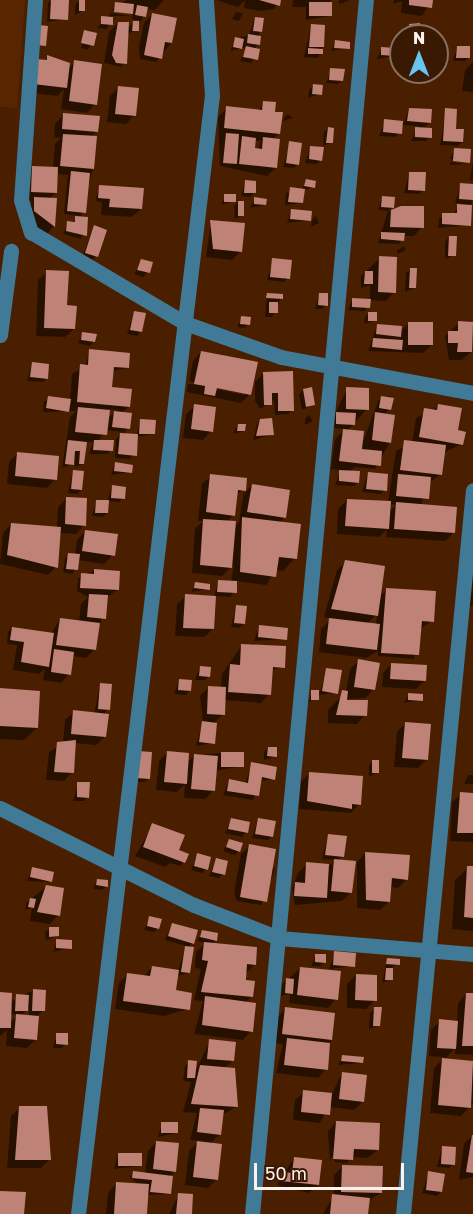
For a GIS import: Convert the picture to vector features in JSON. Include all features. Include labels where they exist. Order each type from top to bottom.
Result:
[{"type":"street","points":[[35,0],[23,218],[48,244],[185,323],[281,357],[473,393]]},
{"type":"street","points":[[78,1214],[117,866],[212,96],[206,0]]},
{"type":"street","points":[[252,1214],[334,367],[366,0]]},
{"type":"street","points":[[0,335],[11,251]]},
{"type":"street","points":[[404,1214],[473,490]]},
{"type":"street","points":[[0,808],[239,925],[279,938],[473,954]]},
{"type":"shaded area","points":[[0,0],[25,0],[17,108],[0,107]]},
{"type":"building","points":[[51,0],[69,0],[68,20],[50,19]]},
{"type":"building","points":[[79,0],[85,0],[85,11],[79,11]]},
{"type":"building","points":[[259,0],[281,0],[280,6]]},
{"type":"building","points":[[409,0],[433,0],[432,8],[409,5]]},
{"type":"building","points":[[115,2],[134,4],[133,14],[114,12]]},
{"type":"building","points":[[309,2],[332,2],[332,16],[309,16]]},
{"type":"building","points":[[137,5],[148,7],[146,17],[135,15]]},
{"type":"building","points":[[152,13],[177,18],[172,43],[165,42],[162,59],[144,55]]},
{"type":"building","points":[[101,16],[113,17],[113,25],[101,24]]},
{"type":"building","points":[[255,17],[264,18],[262,32],[253,31]]},
{"type":"building","points":[[133,21],[139,21],[139,31],[132,31]]},
{"type":"building","points":[[118,22],[129,22],[127,64],[116,63],[112,55]]},
{"type":"building","points":[[311,24],[325,25],[324,47],[309,47]]},
{"type":"building","points":[[39,25],[48,26],[46,46],[37,45]]},
{"type":"building","points":[[84,30],[97,33],[94,46],[81,43]]},
{"type":"building","points":[[248,34],[261,36],[260,45],[247,43]]},
{"type":"building","points":[[235,37],[244,39],[242,49],[233,47]]},
{"type":"building","points":[[335,40],[350,42],[350,49],[334,48]]},
{"type":"building","points":[[246,46],[260,49],[258,60],[243,57]]},
{"type":"building","points":[[457,46],[470,46],[470,58],[456,58]]},
{"type":"building","points":[[381,47],[389,48],[389,56],[381,55]]},
{"type":"building","points":[[308,48],[323,49],[323,54],[308,54]]},
{"type":"building","points":[[47,55],[70,63],[67,88],[33,84],[36,59],[47,60]]},
{"type":"building","points":[[74,60],[102,64],[97,105],[69,101]]},
{"type":"building","points":[[330,68],[345,69],[343,81],[329,80]]},
{"type":"building","points":[[313,84],[323,85],[322,95],[312,94]]},
{"type":"building","points":[[118,86],[139,88],[136,116],[115,114]]},
{"type":"building","points":[[263,101],[276,102],[275,112],[283,112],[280,134],[224,128],[226,106],[262,110]]},
{"type":"building","points":[[409,108],[432,109],[431,123],[407,121]]},
{"type":"building","points":[[445,108],[457,109],[456,129],[464,129],[463,142],[443,141]]},
{"type":"building","points":[[63,113],[100,116],[98,132],[62,129]]},
{"type":"building","points":[[384,119],[403,121],[402,134],[383,132]]},
{"type":"building","points":[[328,127],[334,128],[333,143],[326,143]]},
{"type":"building","points":[[415,127],[432,128],[432,138],[415,137]]},
{"type":"building","points":[[226,133],[239,134],[237,164],[223,163]]},
{"type":"building","points":[[63,134],[97,136],[94,169],[60,166]]},
{"type":"building","points":[[242,136],[256,138],[255,148],[262,149],[263,137],[280,139],[277,168],[239,164]]},
{"type":"building","points":[[289,141],[302,143],[299,165],[286,163]]},
{"type":"building","points":[[310,146],[324,147],[322,161],[309,159]]},
{"type":"building","points":[[454,148],[471,149],[470,163],[453,161]]},
{"type":"building","points":[[32,166],[58,167],[57,193],[31,192]]},
{"type":"building","points":[[71,171],[90,173],[86,213],[67,211]]},
{"type":"building","points":[[409,172],[426,172],[425,191],[408,190]]},
{"type":"building","points":[[306,179],[316,181],[315,188],[304,186]]},
{"type":"building","points":[[245,180],[256,181],[256,193],[244,193]]},
{"type":"building","points":[[460,183],[473,184],[473,200],[459,199]]},
{"type":"building","points":[[99,185],[144,188],[142,209],[109,207],[110,199],[98,198]]},
{"type":"building","points":[[290,187],[305,189],[303,203],[288,202]]},
{"type":"building","points":[[224,194],[236,194],[236,202],[224,202]]},
{"type":"building","points":[[382,196],[395,197],[394,208],[381,207]]},
{"type":"building","points":[[34,197],[57,198],[55,227],[34,211]]},
{"type":"building","points":[[254,197],[267,199],[266,205],[254,204]]},
{"type":"building","points":[[238,201],[244,201],[244,216],[238,216]]},
{"type":"building","points":[[457,204],[472,205],[471,226],[442,224],[442,213],[457,213]]},
{"type":"building","points":[[401,206],[424,206],[424,228],[390,227],[391,210]]},
{"type":"building","points":[[291,209],[312,211],[311,221],[290,219]]},
{"type":"building","points":[[75,216],[88,217],[87,236],[66,231],[67,221],[75,222]]},
{"type":"building","points":[[210,220],[245,223],[242,252],[213,249]]},
{"type":"building","points":[[94,225],[107,230],[98,257],[85,253]]},
{"type":"building","points":[[381,232],[405,233],[404,241],[381,239]]},
{"type":"building","points":[[449,236],[457,236],[456,256],[448,256]]},
{"type":"building","points":[[379,256],[397,257],[396,293],[378,292]]},
{"type":"building","points":[[272,258],[292,260],[290,279],[270,277]]},
{"type":"building","points":[[141,259],[153,262],[150,273],[137,270]]},
{"type":"building","points":[[410,268],[417,268],[416,288],[409,288]]},
{"type":"building","points":[[46,270],[69,271],[67,305],[77,306],[75,329],[44,328]]},
{"type":"building","points":[[365,271],[373,271],[373,284],[364,284]]},
{"type":"building","points":[[267,293],[283,294],[283,299],[266,298]]},
{"type":"building","points":[[319,293],[328,293],[328,306],[318,305]]},
{"type":"building","points":[[352,298],[371,299],[370,308],[352,307]]},
{"type":"building","points":[[269,302],[278,302],[278,313],[269,313]]},
{"type":"building","points":[[134,311],[146,313],[142,332],[130,330]]},
{"type":"building","points":[[368,312],[377,312],[377,321],[368,321]]},
{"type":"building","points":[[241,316],[251,317],[250,325],[240,324]]},
{"type":"building","points":[[458,321],[473,322],[472,352],[457,352],[458,343],[448,343],[448,331],[458,331]]},
{"type":"building","points":[[408,322],[433,322],[433,345],[408,345]]},
{"type":"building","points":[[377,324],[402,326],[401,337],[376,334]]},
{"type":"building","points":[[82,332],[97,334],[95,342],[81,340]]},
{"type":"building","points":[[373,338],[403,340],[402,350],[372,347]]},
{"type":"building","points":[[89,349],[130,353],[129,368],[114,367],[112,387],[132,389],[130,407],[77,402],[80,364],[88,365]]},
{"type":"building","points":[[201,351],[258,362],[251,395],[217,388],[215,396],[204,394],[205,386],[194,384]]},
{"type":"building","points":[[32,362],[49,364],[48,379],[30,377]]},
{"type":"building","points":[[293,371],[294,411],[278,411],[278,393],[272,393],[272,405],[264,405],[263,372]]},
{"type":"building","points":[[312,387],[315,405],[306,407],[303,389]]},
{"type":"building","points":[[346,387],[369,388],[369,410],[346,409]]},
{"type":"building","points":[[48,396],[71,399],[69,412],[46,408]]},
{"type":"building","points":[[381,396],[394,398],[391,410],[379,408]]},
{"type":"building","points":[[194,404],[216,407],[213,432],[191,429]]},
{"type":"building","points":[[438,404],[462,408],[458,430],[466,432],[463,445],[419,437],[424,408],[437,410]]},
{"type":"building","points":[[78,407],[110,410],[107,435],[75,432]]},
{"type":"building","points":[[114,411],[132,413],[130,429],[112,427]]},
{"type":"building","points":[[336,412],[356,413],[355,425],[336,424]]},
{"type":"building","points":[[375,412],[395,415],[391,443],[372,440]]},
{"type":"building","points":[[272,418],[274,435],[256,436],[260,419]]},
{"type":"building","points":[[140,419],[156,420],[155,434],[139,434]]},
{"type":"building","points":[[238,424],[246,424],[245,431],[237,431]]},
{"type":"building","points":[[343,429],[364,431],[362,449],[382,451],[381,466],[339,461]]},
{"type":"building","points":[[120,433],[138,434],[137,456],[118,454]]},
{"type":"building","points":[[68,440],[87,442],[84,464],[79,464],[80,451],[75,451],[74,465],[65,464]]},
{"type":"building","points":[[94,440],[114,440],[113,451],[93,450]]},
{"type":"building","points":[[404,440],[446,445],[442,475],[400,470]]},
{"type":"building","points":[[17,452],[59,456],[57,480],[15,476]]},
{"type":"building","points":[[115,462],[133,465],[132,473],[114,471]]},
{"type":"building","points":[[73,470],[84,471],[82,490],[71,489]]},
{"type":"building","points":[[339,470],[360,471],[359,483],[339,481]]},
{"type":"building","points":[[368,472],[388,474],[387,491],[366,489]]},
{"type":"building","points":[[210,474],[247,478],[246,491],[238,490],[235,516],[206,512]]},
{"type":"building","points":[[398,474],[431,477],[429,499],[396,496]]},
{"type":"building","points":[[252,484],[290,490],[286,518],[247,512]]},
{"type":"building","points":[[112,485],[126,487],[125,499],[111,498]]},
{"type":"building","points":[[66,497],[87,498],[86,526],[65,524]]},
{"type":"building","points":[[347,499],[391,501],[389,529],[345,526]]},
{"type":"building","points":[[96,500],[109,500],[108,513],[95,513]]},
{"type":"building","points":[[396,502],[457,507],[455,533],[394,529]]},
{"type":"building","points":[[242,517],[301,524],[297,559],[279,557],[276,577],[240,572]]},
{"type":"building","points":[[203,519],[236,521],[232,568],[200,565]]},
{"type":"building","points":[[11,523],[61,527],[58,568],[7,555]]},
{"type":"building","points":[[85,530],[118,534],[115,556],[82,551]]},
{"type":"building","points":[[68,553],[80,554],[78,570],[66,569]]},
{"type":"building","points":[[345,560],[385,566],[378,616],[331,609]]},
{"type":"building","points":[[94,569],[120,571],[119,590],[80,588],[81,573],[94,574]]},
{"type":"building","points":[[218,580],[237,581],[237,593],[217,592]]},
{"type":"building","points":[[195,582],[210,584],[210,590],[194,588]]},
{"type":"building","points":[[386,588],[436,591],[434,622],[422,621],[419,655],[381,653]]},
{"type":"building","points":[[89,594],[108,595],[106,619],[87,617]]},
{"type":"building","points":[[185,594],[216,596],[214,629],[183,628]]},
{"type":"building","points":[[236,605],[247,606],[245,624],[234,623]]},
{"type":"building","points":[[60,618],[100,623],[96,650],[56,645]]},
{"type":"building","points":[[329,618],[380,624],[377,650],[326,644]]},
{"type":"building","points":[[259,625],[288,628],[287,640],[258,637]]},
{"type":"building","points":[[12,627],[54,633],[49,667],[21,662],[24,642],[10,640]]},
{"type":"building","points":[[241,644],[286,646],[285,668],[273,667],[271,695],[228,692],[230,664],[240,665]]},
{"type":"building","points":[[54,649],[74,652],[71,675],[51,672]]},
{"type":"building","points":[[358,659],[380,663],[375,690],[354,687]]},
{"type":"building","points":[[391,663],[427,665],[426,681],[390,679]]},
{"type":"building","points":[[200,666],[211,667],[210,677],[199,676]]},
{"type":"building","points":[[326,668],[342,670],[338,694],[322,691]]},
{"type":"building","points":[[179,679],[192,680],[191,691],[178,690]]},
{"type":"building","points":[[100,683],[112,684],[110,710],[98,709]]},
{"type":"building","points":[[208,686],[226,687],[225,715],[207,714]]},
{"type":"building","points":[[0,688],[40,691],[38,728],[0,726]]},
{"type":"building","points":[[311,690],[319,690],[319,700],[311,700]]},
{"type":"building","points":[[342,690],[348,691],[347,700],[368,700],[367,716],[336,715]]},
{"type":"building","points":[[408,693],[423,694],[423,701],[408,700]]},
{"type":"building","points":[[73,710],[109,714],[106,737],[71,734]]},
{"type":"building","points":[[202,721],[217,723],[215,744],[199,742]]},
{"type":"building","points":[[405,722],[431,724],[428,760],[402,758]]},
{"type":"building","points":[[76,740],[74,773],[54,772],[57,742]]},
{"type":"building","points":[[268,747],[277,747],[277,757],[267,756]]},
{"type":"building","points":[[137,751],[152,752],[150,779],[136,778]]},
{"type":"building","points":[[167,751],[189,753],[187,784],[164,782]]},
{"type":"building","points":[[221,752],[244,752],[244,767],[221,767]]},
{"type":"building","points":[[194,754],[218,756],[215,791],[191,789]]},
{"type":"building","points":[[372,760],[379,760],[379,773],[372,773]]},
{"type":"building","points":[[251,762],[277,767],[275,780],[262,777],[259,796],[227,791],[229,779],[248,783]]},
{"type":"building","points":[[309,772],[363,776],[361,805],[352,804],[352,809],[307,801]]},
{"type":"building","points":[[77,782],[90,782],[89,798],[77,797]]},
{"type":"building","points":[[460,792],[473,793],[473,833],[457,833]]},
{"type":"building","points":[[231,818],[250,822],[248,833],[228,829]]},
{"type":"building","points":[[258,818],[276,821],[273,837],[255,834]]},
{"type":"building","points":[[152,823],[185,835],[179,850],[189,854],[185,863],[143,847]]},
{"type":"building","points":[[328,834],[347,836],[344,857],[325,855]]},
{"type":"building","points":[[229,839],[243,843],[240,852],[226,847]]},
{"type":"building","points":[[249,844],[276,849],[267,902],[240,897]]},
{"type":"building","points":[[365,852],[410,855],[408,880],[392,878],[390,902],[366,900]]},
{"type":"building","points":[[197,853],[211,857],[208,870],[194,866]]},
{"type":"building","points":[[216,858],[228,861],[225,875],[212,872]]},
{"type":"building","points":[[334,859],[356,861],[352,893],[331,891]]},
{"type":"building","points":[[306,862],[329,864],[327,898],[294,896],[295,882],[305,883]]},
{"type":"building","points":[[467,866],[473,866],[473,918],[464,917]]},
{"type":"building","points":[[32,867],[54,872],[52,882],[30,877]]},
{"type":"building","points":[[97,879],[108,880],[108,887],[96,885]]},
{"type":"building","points":[[46,885],[64,888],[60,916],[37,912]]},
{"type":"building","points":[[30,898],[36,899],[34,908],[28,907]]},
{"type":"building","points":[[149,916],[162,919],[159,929],[147,926]]},
{"type":"building","points":[[172,923],[198,930],[194,944],[168,936]]},
{"type":"building","points":[[49,927],[59,927],[59,936],[49,937]]},
{"type":"building","points":[[202,930],[218,933],[217,941],[200,937]]},
{"type":"building","points":[[56,939],[72,940],[72,949],[56,948]]},
{"type":"building","points":[[204,942],[257,947],[256,965],[247,964],[246,980],[255,981],[253,997],[201,992],[208,961],[202,960]]},
{"type":"building","points":[[185,946],[194,947],[190,973],[181,972]]},
{"type":"building","points":[[334,951],[356,953],[355,967],[333,965]]},
{"type":"building","points":[[315,954],[326,954],[326,963],[315,962]]},
{"type":"building","points":[[387,958],[400,959],[400,965],[386,964]]},
{"type":"building","points":[[152,966],[179,970],[176,990],[192,993],[190,1010],[123,1001],[127,973],[150,976]]},
{"type":"building","points":[[300,967],[341,971],[338,1000],[297,995]]},
{"type":"building","points":[[386,968],[393,968],[393,980],[385,980]]},
{"type":"building","points":[[356,974],[377,975],[377,1001],[355,1000]]},
{"type":"building","points":[[286,978],[294,979],[293,994],[285,993]]},
{"type":"building","points":[[33,989],[46,990],[45,1011],[32,1011]]},
{"type":"building","points":[[0,992],[12,993],[11,1028],[0,1028]]},
{"type":"building","points":[[466,993],[473,993],[473,1046],[462,1046]]},
{"type":"building","points":[[16,994],[29,995],[28,1011],[15,1011]]},
{"type":"building","points":[[205,996],[256,1003],[253,1032],[202,1025]]},
{"type":"building","points":[[285,1007],[335,1013],[332,1040],[282,1034]]},
{"type":"building","points":[[374,1007],[382,1007],[380,1026],[373,1026]]},
{"type":"building","points":[[16,1014],[39,1016],[37,1040],[14,1038]]},
{"type":"building","points":[[439,1019],[458,1021],[456,1049],[437,1048]]},
{"type":"building","points":[[56,1033],[68,1033],[68,1045],[56,1044]]},
{"type":"building","points":[[287,1038],[330,1043],[328,1070],[284,1065]]},
{"type":"building","points":[[209,1039],[236,1042],[234,1061],[207,1059]]},
{"type":"building","points":[[342,1055],[364,1057],[363,1063],[341,1061]]},
{"type":"building","points":[[442,1058],[473,1061],[471,1108],[438,1105]]},
{"type":"building","points":[[188,1060],[197,1061],[195,1078],[187,1078]]},
{"type":"building","points":[[200,1065],[235,1068],[238,1107],[191,1104]]},
{"type":"building","points":[[342,1072],[367,1075],[364,1102],[339,1099]]},
{"type":"building","points":[[303,1090],[332,1093],[330,1115],[301,1112]]},
{"type":"building","points":[[19,1106],[47,1106],[51,1160],[15,1160]]},
{"type":"building","points":[[200,1108],[224,1110],[221,1135],[197,1132]]},
{"type":"building","points":[[336,1121],[380,1123],[379,1150],[354,1149],[353,1160],[333,1159]]},
{"type":"building","points":[[161,1122],[178,1122],[178,1133],[161,1133]]},
{"type":"building","points":[[473,1135],[473,1173],[466,1172]]},
{"type":"building","points":[[156,1141],[179,1143],[176,1172],[153,1169]]},
{"type":"building","points":[[197,1141],[222,1144],[218,1180],[193,1177]]},
{"type":"building","points":[[442,1146],[456,1147],[455,1165],[441,1164]]},
{"type":"building","points":[[118,1153],[142,1153],[142,1166],[118,1166]]},
{"type":"building","points":[[294,1157],[322,1160],[319,1185],[281,1181],[282,1172],[292,1173]]},
{"type":"building","points":[[342,1165],[383,1166],[382,1193],[341,1192]]},
{"type":"building","points":[[133,1171],[173,1176],[171,1194],[150,1192],[152,1180],[132,1178]]},
{"type":"building","points":[[428,1171],[445,1174],[442,1192],[426,1190]]},
{"type":"building","points":[[116,1182],[149,1184],[147,1214],[114,1214]]},
{"type":"building","points":[[0,1191],[26,1192],[24,1214],[0,1214]]},
{"type":"building","points":[[178,1193],[193,1194],[192,1214],[176,1214]]},
{"type":"building","points":[[332,1194],[370,1198],[368,1214],[330,1214]]}]
